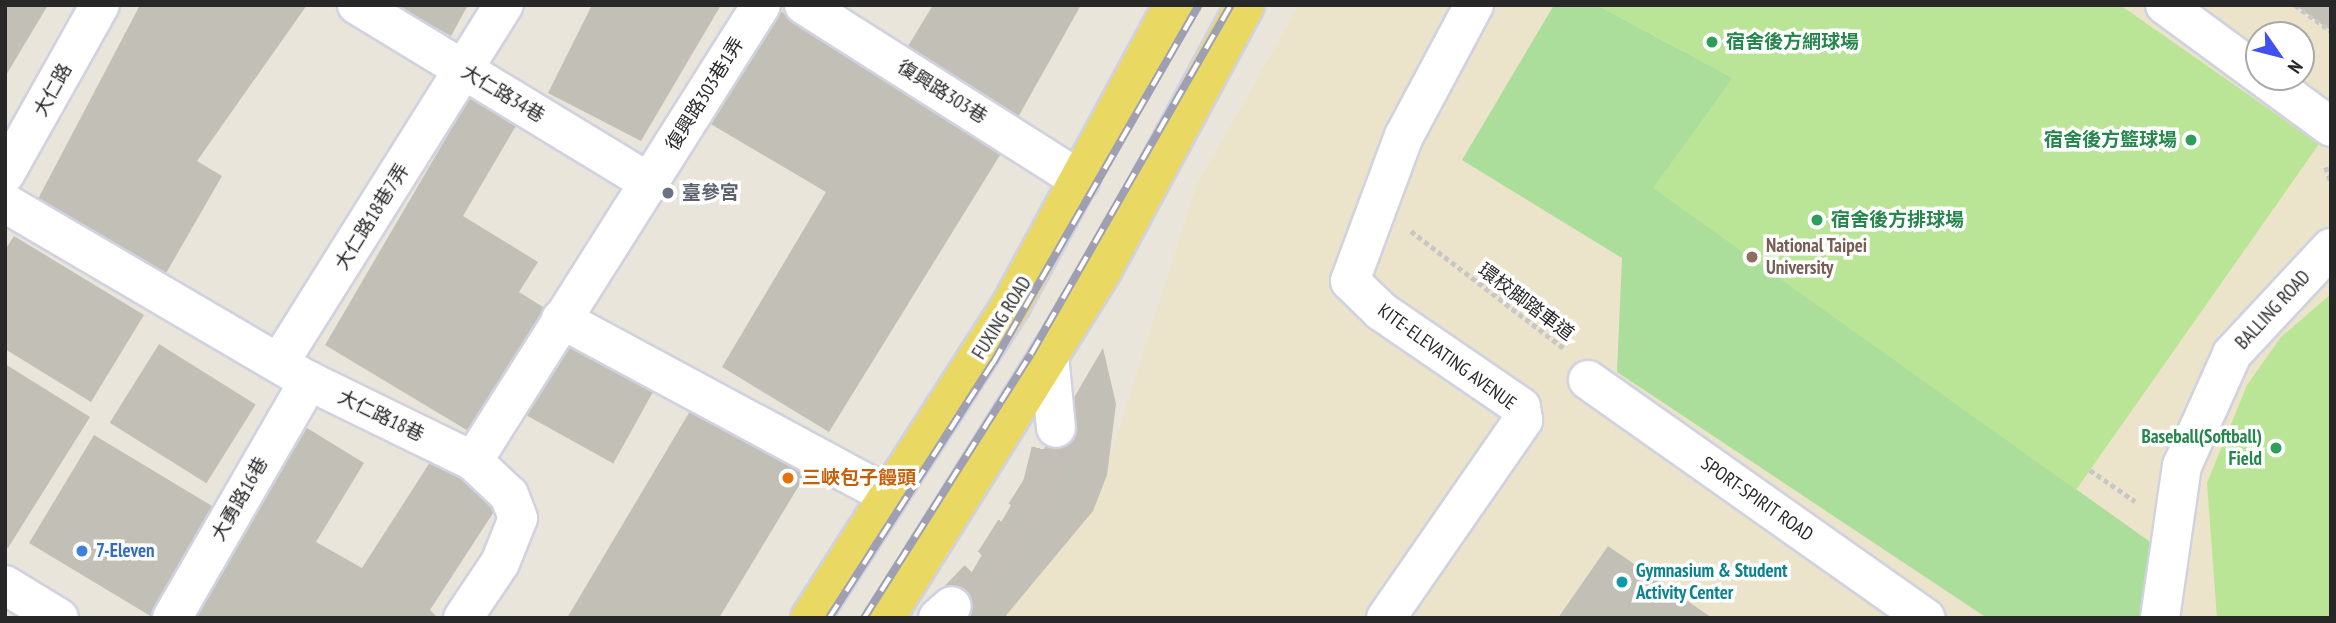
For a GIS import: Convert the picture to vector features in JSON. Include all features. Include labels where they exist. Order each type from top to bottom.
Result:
[{"type":"main road","name":"FUXING ROAD","points":[[810,618],[1013,303],[1173,5]]},
{"type":"main road","points":[[885,618],[1103,269],[1245,5]]},
{"type":"street","name":"大仁路","points":[[5,174],[100,5]]},
{"type":"street","name":"大仁路34巷","points":[[357,5],[650,183]]},
{"type":"street","name":"大仁路18巷7弄","points":[[294,372],[464,70],[504,5]]},
{"type":"street","name":"復興路303巷1弄","points":[[650,183],[761,5]]},
{"type":"street","name":"復興路303巷","points":[[804,5],[1080,180]]},
{"type":"street","name":"KITE-ELEVATING AVENUE","points":[[1386,618],[1523,420],[1521,407],[1381,311],[1350,281],[1404,136],[1474,5]]},
{"type":"street","points":[[2165,5],[2245,64]]},
{"type":"street","points":[[2282,91],[2331,127]]},
{"type":"street","points":[[474,461],[561,319],[650,183]]},
{"type":"street","name":"大仁路18巷","points":[[5,203],[294,372],[474,461],[509,495],[518,518],[499,563],[463,618]]},
{"type":"street","name":"BALLING ROAD","points":[[2160,618],[2182,466],[2232,354],[2331,248]]},
{"type":"street","points":[[561,319],[888,495]]},
{"type":"street","points":[[1049,355],[1056,428]]},
{"type":"street","name":"大勇路16巷","points":[[172,618],[294,372]]},
{"type":"street","name":"SPORT-SPIRIT ROAD","points":[[1588,380],[1926,618]]},
{"type":"street","points":[[5,585],[59,618]]},
{"type":"path","points":[[2295,5],[2331,31]]},
{"type":"path","name":"環校脚踏車道","points":[[1405,221],[1416,239],[1553,336],[1588,380]]},
{"type":"shaded area","name":"National Taipei University","points":[[1299,5],[2331,5],[2331,618],[1004,618],[1093,511],[1196,186]]},
{"type":"green space","points":[[1554,5],[1597,5],[1733,78],[1654,188],[2167,554],[2160,618],[1987,618],[1617,372],[1622,258],[1462,160]]},
{"type":"green space","points":[[1597,5],[2120,5],[2319,144],[2076,490],[1653,188],[1733,78]]},
{"type":"green space","name":"Baseball(Softball) Field","points":[[2331,294],[2331,618],[2217,618],[2207,483],[2247,385],[2281,337]]},
{"type":"building","points":[[5,5],[48,5],[5,77]]},
{"type":"building","points":[[140,5],[307,5],[197,161],[222,176],[165,275],[38,199]]},
{"type":"building","points":[[395,5],[468,5],[451,36]]},
{"type":"building","points":[[592,5],[721,5],[641,141],[548,93]]},
{"type":"building","points":[[933,5],[1081,5],[1017,119],[905,51]]},
{"type":"building","points":[[2295,5],[2331,5],[2331,31]]},
{"type":"building","points":[[777,9],[1005,147],[829,432],[722,367],[826,192],[709,123]]},
{"type":"building","points":[[470,97],[517,124],[463,216],[538,262],[519,292],[551,312],[475,435],[325,345]]},
{"type":"building","points":[[14,236],[144,315],[91,402],[5,349],[5,250]]},
{"type":"building","points":[[568,339],[655,387],[613,464],[526,415]]},
{"type":"building","points":[[159,344],[256,404],[206,483],[110,423]]},
{"type":"building","points":[[1103,348],[1116,404],[1107,475],[1093,511],[1004,618],[945,618]]},
{"type":"building","points":[[5,364],[90,417],[8,548],[5,546]]},
{"type":"building","points":[[693,406],[806,474],[719,618],[567,618]]},
{"type":"building","points":[[307,428],[364,463],[316,542],[362,568],[434,456],[497,507],[430,610],[438,618],[191,618]]},
{"type":"building","points":[[94,435],[218,510],[153,618],[29,543]]},
{"type":"building","name":"Gymnasium & Student Activity Center","points":[[1608,546],[1712,618],[1558,618]]},
{"type":"tunnel","points":[[952,606],[994,562],[1041,488],[1056,428]]},
{"type":"railway","points":[[829,618],[993,363],[1199,5]]},
{"type":"railway","points":[[864,618],[1031,354],[1231,5]]},
{"type":"place","name":"宿舍後方網球場","points":[[1712,42]]},
{"type":"place","name":"宿舍後方籃球場","points":[[2191,140]]},
{"type":"place","name":"臺參宮","points":[[668,193]]},
{"type":"place","name":"宿舍後方排球場","points":[[1817,220]]},
{"type":"place","name":"National Taipei University","points":[[1752,257]]},
{"type":"place","name":"Baseball(Softball) Field","points":[[2276,448]]},
{"type":"place","name":"三峽包子饅頭","points":[[788,478]]},
{"type":"place","name":"7-Eleven","points":[[82,551]]},
{"type":"place","name":"Gymnasium & Student Activity Center","points":[[1622,582]]}]
